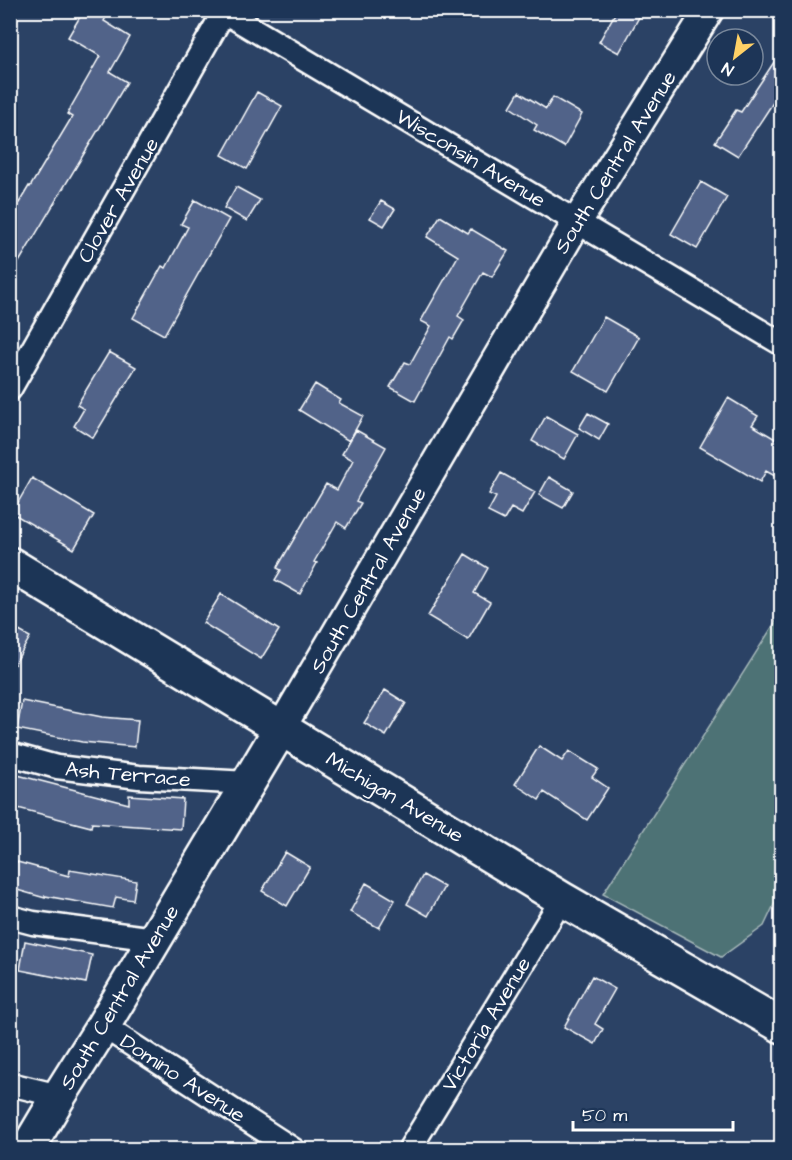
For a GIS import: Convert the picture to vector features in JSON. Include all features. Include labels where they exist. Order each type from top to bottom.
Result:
[{"type":"main road","name":"Michigan Avenue","points":[[10,564],[562,899],[782,1026]]},
{"type":"main road","name":"South Central Avenue","points":[[27,1149],[281,728]]},
{"type":"street","name":"South Central Avenue","points":[[281,728],[577,222],[709,10]]},
{"type":"street","name":"Wisconsin Avenue","points":[[224,11],[782,344]]},
{"type":"street","name":"Clover Avenue","points":[[10,389],[224,11]]},
{"type":"street","name":"Ash Terrace","points":[[10,754],[57,767],[139,777],[248,783]]},
{"type":"street","name":"Victoria Avenue","points":[[409,1149],[562,899]]},
{"type":"street","points":[[10,917],[33,923],[155,939]]},
{"type":"street","name":"Domino Avenue","points":[[103,1026],[294,1149]]},
{"type":"street","points":[[10,1084],[58,1096]]},
{"type":"green space","points":[[781,613],[781,890],[764,926],[721,957],[603,894]]},
{"type":"building","points":[[84,10],[110,10],[104,21],[130,37],[110,72],[127,82],[10,277],[10,198],[19,203],[30,187],[72,117],[67,114],[100,56],[68,37]]},
{"type":"building","points":[[617,10],[643,10],[619,53],[599,42]]},
{"type":"building","points":[[782,50],[782,89],[738,156],[715,142],[736,110],[741,112],[758,87],[765,87],[765,76]]},
{"type":"building","points":[[257,92],[282,106],[247,169],[222,155]]},
{"type":"building","points":[[519,92],[546,109],[553,97],[582,114],[564,147],[534,130],[537,125],[510,107]]},
{"type":"building","points":[[701,182],[727,197],[697,249],[671,234]]},
{"type":"building","points":[[236,187],[260,200],[247,221],[224,208]]},
{"type":"building","points":[[195,200],[229,219],[164,335],[133,318],[162,266],[166,268],[188,227],[181,224]]},
{"type":"building","points":[[381,201],[395,209],[384,226],[370,218]]},
{"type":"building","points":[[440,216],[468,233],[471,229],[508,251],[492,277],[483,272],[458,316],[464,320],[453,339],[450,337],[415,401],[390,387],[405,362],[410,364],[431,326],[421,321],[458,256],[427,237]]},
{"type":"building","points":[[604,317],[639,337],[608,391],[573,371]]},
{"type":"building","points":[[109,352],[136,367],[93,438],[74,426],[84,409],[77,405]]},
{"type":"building","points":[[315,384],[341,400],[339,403],[363,416],[349,441],[299,410]]},
{"type":"building","points":[[728,398],[758,416],[752,425],[782,443],[782,480],[766,471],[760,482],[700,447]]},
{"type":"building","points":[[588,413],[608,424],[599,440],[579,428]]},
{"type":"building","points":[[546,416],[578,434],[564,459],[532,441]]},
{"type":"building","points":[[356,430],[386,447],[356,501],[361,503],[346,528],[337,522],[314,562],[317,563],[300,594],[275,580],[281,570],[277,568],[326,484],[337,490],[353,460],[342,454]]},
{"type":"building","points":[[501,473],[535,492],[522,514],[511,508],[504,520],[488,512],[496,497],[489,494]]},
{"type":"building","points":[[549,477],[573,491],[563,508],[539,495]]},
{"type":"building","points":[[32,478],[94,515],[74,549],[12,513]]},
{"type":"building","points":[[465,554],[488,568],[474,593],[490,602],[468,640],[428,616]]},
{"type":"building","points":[[221,594],[279,630],[261,659],[203,623]]},
{"type":"building","points":[[10,626],[30,637],[10,672]]},
{"type":"building","points":[[385,690],[406,703],[386,736],[364,723]]},
{"type":"building","points":[[22,701],[102,717],[138,720],[135,747],[82,742],[17,729]]},
{"type":"building","points":[[539,746],[562,761],[569,751],[598,769],[592,777],[608,788],[587,820],[544,792],[539,800],[515,784]]},
{"type":"building","points":[[10,773],[129,804],[129,795],[183,799],[181,829],[92,823],[91,827],[10,806]]},
{"type":"building","points":[[285,852],[310,867],[287,906],[262,891]]},
{"type":"building","points":[[10,860],[69,876],[70,870],[136,881],[133,900],[116,897],[113,908],[45,896],[45,898],[10,888]]},
{"type":"building","points":[[423,875],[444,887],[428,916],[407,904]]},
{"type":"building","points":[[366,883],[395,900],[379,928],[350,912]]},
{"type":"building","points":[[25,941],[92,955],[86,983],[20,970]]},
{"type":"building","points":[[592,976],[615,989],[595,1024],[603,1029],[595,1044],[564,1027]]}]
